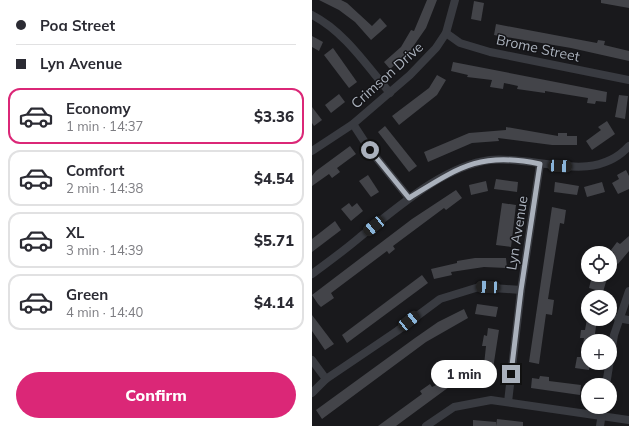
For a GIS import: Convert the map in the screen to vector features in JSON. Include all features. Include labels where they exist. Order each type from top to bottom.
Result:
[{"type":"street","name":"Crimson Drive","points":[[313,148],[353,124],[416,70],[436,48],[446,33],[455,0]]},
{"type":"street","points":[[312,15],[325,22],[343,39],[390,93]]},
{"type":"street","name":"Brome Street","points":[[446,33],[460,43],[490,52],[629,80]]},
{"type":"street","points":[[353,124],[370,150],[409,198]]},
{"type":"street","points":[[312,274],[409,198],[469,164],[490,160],[522,160],[540,164],[576,167],[589,166],[610,161],[622,154],[629,146]]},
{"type":"street","name":"Lyn Avenue","points":[[508,402],[521,290],[540,164]]},
{"type":"street","points":[[312,393],[326,379],[397,331],[440,299],[479,287],[521,290]]},
{"type":"street","points":[[607,378],[618,318],[629,291]]},
{"type":"street","points":[[618,318],[629,320]]},
{"type":"street","points":[[312,360],[326,379]]},
{"type":"street","points":[[426,426],[454,407],[491,400],[629,420]]},
{"type":"street","points":[[600,426],[601,416]]},
{"type":"building","points":[[319,0],[341,0],[347,3],[372,26],[380,18],[387,26],[371,40],[355,22],[339,10]]},
{"type":"building","points":[[427,0],[437,0],[426,28],[410,51],[390,69],[384,62],[401,47],[411,30],[414,31]]},
{"type":"building","points":[[601,0],[629,0],[629,8],[601,3]]},
{"type":"building","points":[[474,1],[484,3],[481,21],[471,19]]},
{"type":"building","points":[[496,24],[597,43],[598,40],[605,41],[604,45],[629,51],[629,61],[571,48],[494,35]]},
{"type":"building","points":[[312,36],[323,42],[319,51],[312,47]]},
{"type":"building","points":[[333,48],[357,82],[349,88],[324,55]]},
{"type":"building","points":[[453,62],[607,92],[606,102],[596,101],[595,104],[587,103],[588,98],[545,91],[545,93],[517,89],[518,86],[504,83],[503,89],[490,87],[492,80],[467,77],[468,75],[451,71]]},
{"type":"building","points":[[437,75],[446,80],[437,95],[399,125],[392,116],[429,88]]},
{"type":"building","points":[[339,94],[345,102],[331,113],[325,105]]},
{"type":"building","points":[[619,95],[628,96],[625,119],[615,117]]},
{"type":"building","points":[[312,107],[322,120],[314,126],[312,123]]},
{"type":"building","points":[[607,121],[615,134],[592,150],[586,141],[601,130],[598,127]]},
{"type":"building","points":[[385,126],[417,166],[409,172],[378,132]]},
{"type":"building","points":[[506,127],[558,136],[558,133],[567,133],[567,136],[577,136],[577,145],[552,145],[498,138],[499,141],[472,143],[428,162],[424,152],[469,133],[506,130]]},
{"type":"building","points":[[350,146],[356,154],[337,168],[340,172],[332,178],[329,174],[312,186],[312,176],[316,171]]},
{"type":"building","points":[[626,170],[629,176],[629,189],[618,194],[612,183],[619,179],[617,175]]},
{"type":"building","points":[[368,175],[379,192],[371,197],[359,181]]},
{"type":"building","points":[[496,179],[518,182],[517,192],[494,189]]},
{"type":"building","points":[[486,181],[488,191],[471,195],[469,185]]},
{"type":"building","points":[[555,182],[579,186],[577,195],[554,192]]},
{"type":"building","points":[[602,182],[605,192],[587,197],[584,187]]},
{"type":"building","points":[[456,190],[462,198],[446,210],[444,208],[393,246],[395,249],[389,254],[387,251],[331,293],[334,298],[321,307],[318,304],[312,295],[412,219]]},
{"type":"building","points":[[349,203],[352,207],[357,203],[363,211],[351,221],[341,209]]},
{"type":"building","points":[[502,203],[516,205],[511,247],[496,245]]},
{"type":"building","points":[[552,207],[566,210],[564,224],[560,223],[548,299],[554,300],[552,315],[546,314],[539,364],[529,362]]},
{"type":"building","points":[[335,221],[341,230],[312,252],[312,239]]},
{"type":"building","points":[[629,236],[629,251],[618,264],[617,246],[614,246],[617,242],[620,244]]},
{"type":"building","points":[[475,258],[506,258],[507,268],[484,267],[451,272],[452,275],[434,279],[431,269],[457,263],[457,261]]},
{"type":"building","points":[[422,275],[428,283],[347,343],[342,335]]},
{"type":"building","points":[[590,282],[606,282],[604,290],[589,288]]},
{"type":"building","points":[[477,304],[498,307],[496,317],[475,314]]},
{"type":"building","points":[[464,309],[468,318],[426,342],[322,419],[316,410],[438,322]]},
{"type":"building","points":[[312,315],[334,344],[325,350],[312,331]]},
{"type":"building","points":[[586,326],[596,326],[595,334],[581,334],[580,338],[581,330],[585,330]]},
{"type":"building","points":[[488,328],[499,330],[492,375],[483,374],[486,346],[482,346],[484,335],[487,336]]},
{"type":"building","points":[[577,357],[581,357],[581,369],[575,368]]},
{"type":"building","points":[[456,369],[463,383],[449,387],[396,426],[378,426],[422,394],[420,391],[430,384],[432,387],[449,379],[447,373]]},
{"type":"building","points":[[540,376],[549,377],[549,381],[581,385],[580,395],[531,388],[532,378],[539,379]]},
{"type":"building","points":[[497,419],[523,422],[523,426],[496,426]]},
{"type":"building","points":[[473,420],[496,422],[496,426],[473,426]]},
{"type":"route","points":[[370,150],[409,198],[469,164],[490,160],[522,160],[540,164],[534,213],[521,290],[511,374]]}]
